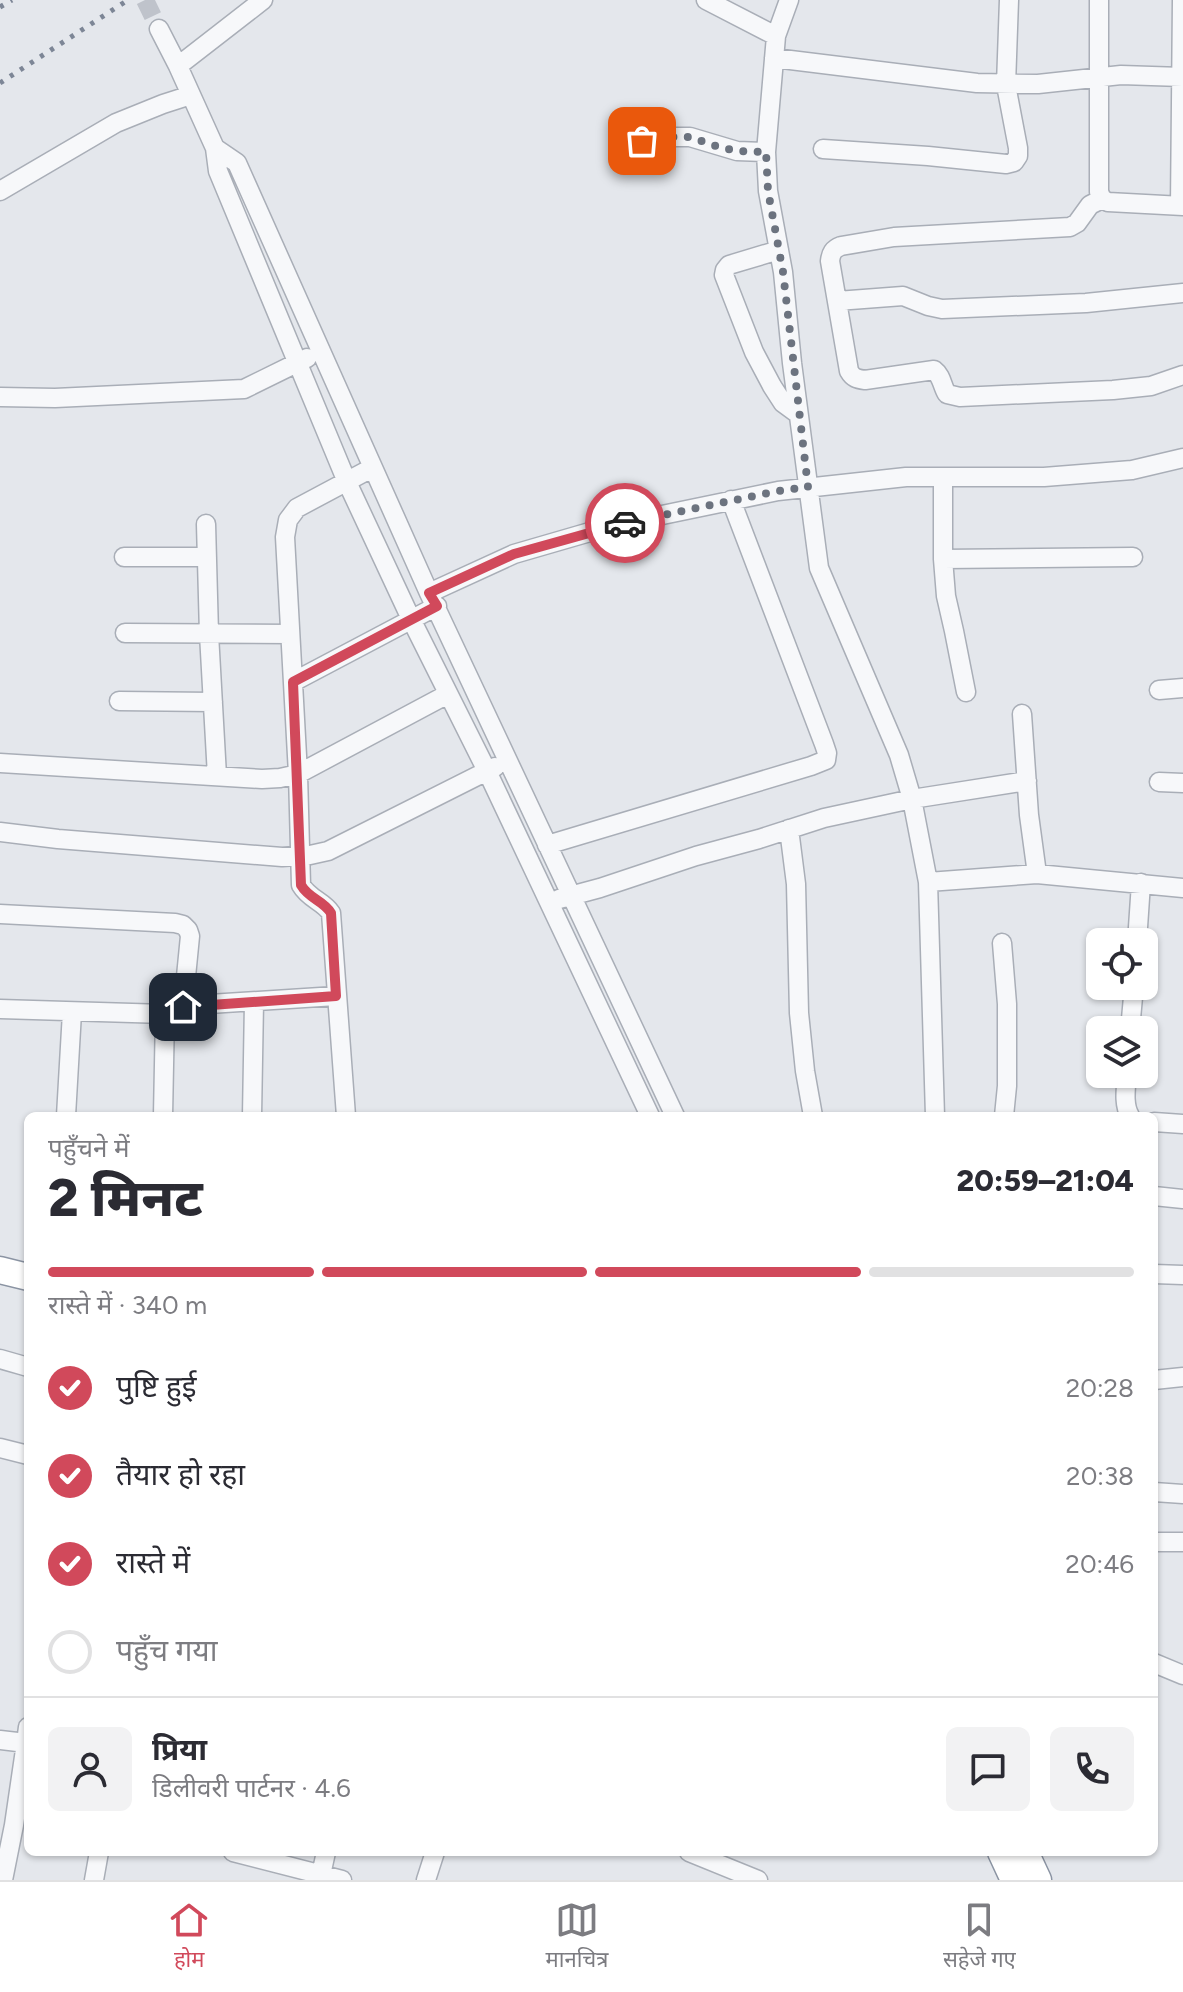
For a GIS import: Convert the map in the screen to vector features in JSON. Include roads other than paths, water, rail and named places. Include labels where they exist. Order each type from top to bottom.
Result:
[{"type":"highway","points":[[0,1270],[24,1276]]},
{"type":"highway","points":[[0,1289],[24,1294]]},
{"type":"highway","points":[[1003,1856],[1014,1880]]},
{"type":"highway","points":[[1027,1856],[1038,1880]]},
{"type":"street","points":[[178,66],[263,0]]},
{"type":"street","points":[[706,0],[776,36]]},
{"type":"street","points":[[789,0],[776,36],[766,152],[768,191],[783,272],[819,568],[899,755],[912,799],[928,882],[935,1112]]},
{"type":"street","points":[[823,149],[1006,164],[1014,162],[1018,148],[1006,85],[1009,0]]},
{"type":"street","points":[[1099,0],[1099,192],[1102,199]]},
{"type":"street","points":[[1182,0],[1181,206],[1102,199],[1090,205],[1077,223],[1070,227],[894,237],[841,246],[831,254],[852,377],[858,379],[934,370],[939,374],[947,394],[960,397],[1113,390],[1151,386],[1183,375]]},
{"type":"street","points":[[159,29],[215,148],[218,171],[347,482],[648,1112]]},
{"type":"street","points":[[774,58],[1006,85],[1099,76],[1182,77]]},
{"type":"street","points":[[0,191],[116,123],[191,95]]},
{"type":"street","points":[[642,141],[690,137],[737,151],[766,152]]},
{"type":"street","points":[[215,148],[237,163],[372,468],[673,1112]]},
{"type":"street","points":[[779,250],[729,265],[724,275],[754,352],[772,386],[783,403],[798,414]]},
{"type":"street","points":[[837,301],[903,296],[942,309],[1086,303],[1183,293]]},
{"type":"street","points":[[0,397],[244,389],[320,351]]},
{"type":"street","points":[[293,682],[411,619],[433,599],[514,554],[614,525],[808,487],[906,477],[1044,477],[1132,470],[1183,458]]},
{"type":"street","points":[[346,1112],[331,913],[326,905],[306,894],[301,885],[285,537],[288,520],[297,508],[372,468]]},
{"type":"street","points":[[943,477],[946,596],[966,692]]},
{"type":"street","points":[[547,845],[826,760],[824,744],[731,500]]},
{"type":"street","points":[[206,524],[217,776]]},
{"type":"street","points":[[124,557],[207,557]]},
{"type":"street","points":[[943,559],[1133,557]]},
{"type":"street","points":[[125,633],[290,634]]},
{"type":"street","points":[[1159,690],[1183,688]]},
{"type":"street","points":[[0,763],[280,778],[298,774],[448,694]]},
{"type":"street","points":[[119,701],[213,702]]},
{"type":"street","points":[[1022,714],[1037,874]]},
{"type":"street","points":[[0,832],[299,856],[328,851],[508,761]]},
{"type":"street","points":[[549,903],[824,818],[912,799],[1027,781]]},
{"type":"street","points":[[1159,782],[1183,783]]},
{"type":"street","points":[[789,829],[796,884],[799,1013],[812,1112]]},
{"type":"street","points":[[928,882],[1037,874],[1183,888]]},
{"type":"street","points":[[1138,928],[1141,883]]},
{"type":"street","points":[[0,914],[183,925],[190,936],[183,1007]]},
{"type":"street","points":[[1002,943],[1007,1004],[1004,1112]]},
{"type":"street","points":[[0,1009],[165,1014],[183,1007],[336,996]]},
{"type":"street","points":[[252,1112],[254,1002]]},
{"type":"street","points":[[66,1112],[72,1012]]},
{"type":"street","points":[[163,1112],[165,1014]]},
{"type":"street","points":[[1126,1088],[1127,1112]]},
{"type":"street","points":[[1158,1122],[1183,1124]]},
{"type":"street","points":[[1158,1196],[1183,1199]]},
{"type":"street","points":[[1158,1274],[1183,1275]]},
{"type":"street","points":[[0,1359],[24,1366]]},
{"type":"street","points":[[1158,1380],[1183,1377]]},
{"type":"street","points":[[0,1448],[24,1454]]},
{"type":"street","points":[[1158,1492],[1183,1494]]},
{"type":"street","points":[[1158,1542],[1183,1542]]},
{"type":"street","points":[[1158,1665],[1183,1675]]},
{"type":"street","points":[[0,1740],[24,1736]]},
{"type":"street","points":[[3,1880],[7,1824],[24,1766]]},
{"type":"street","points":[[94,1880],[98,1856]]},
{"type":"street","points":[[251,1856],[342,1880]]},
{"type":"street","points":[[321,1875],[325,1856]]},
{"type":"street","points":[[426,1880],[434,1856]]},
{"type":"street","points":[[699,1856],[758,1880]]},
{"type":"tunnel","points":[[145,0],[159,29]]},
{"type":"railway","points":[[0,7],[12,0]]},
{"type":"railway","points":[[0,83],[128,0]]}]
